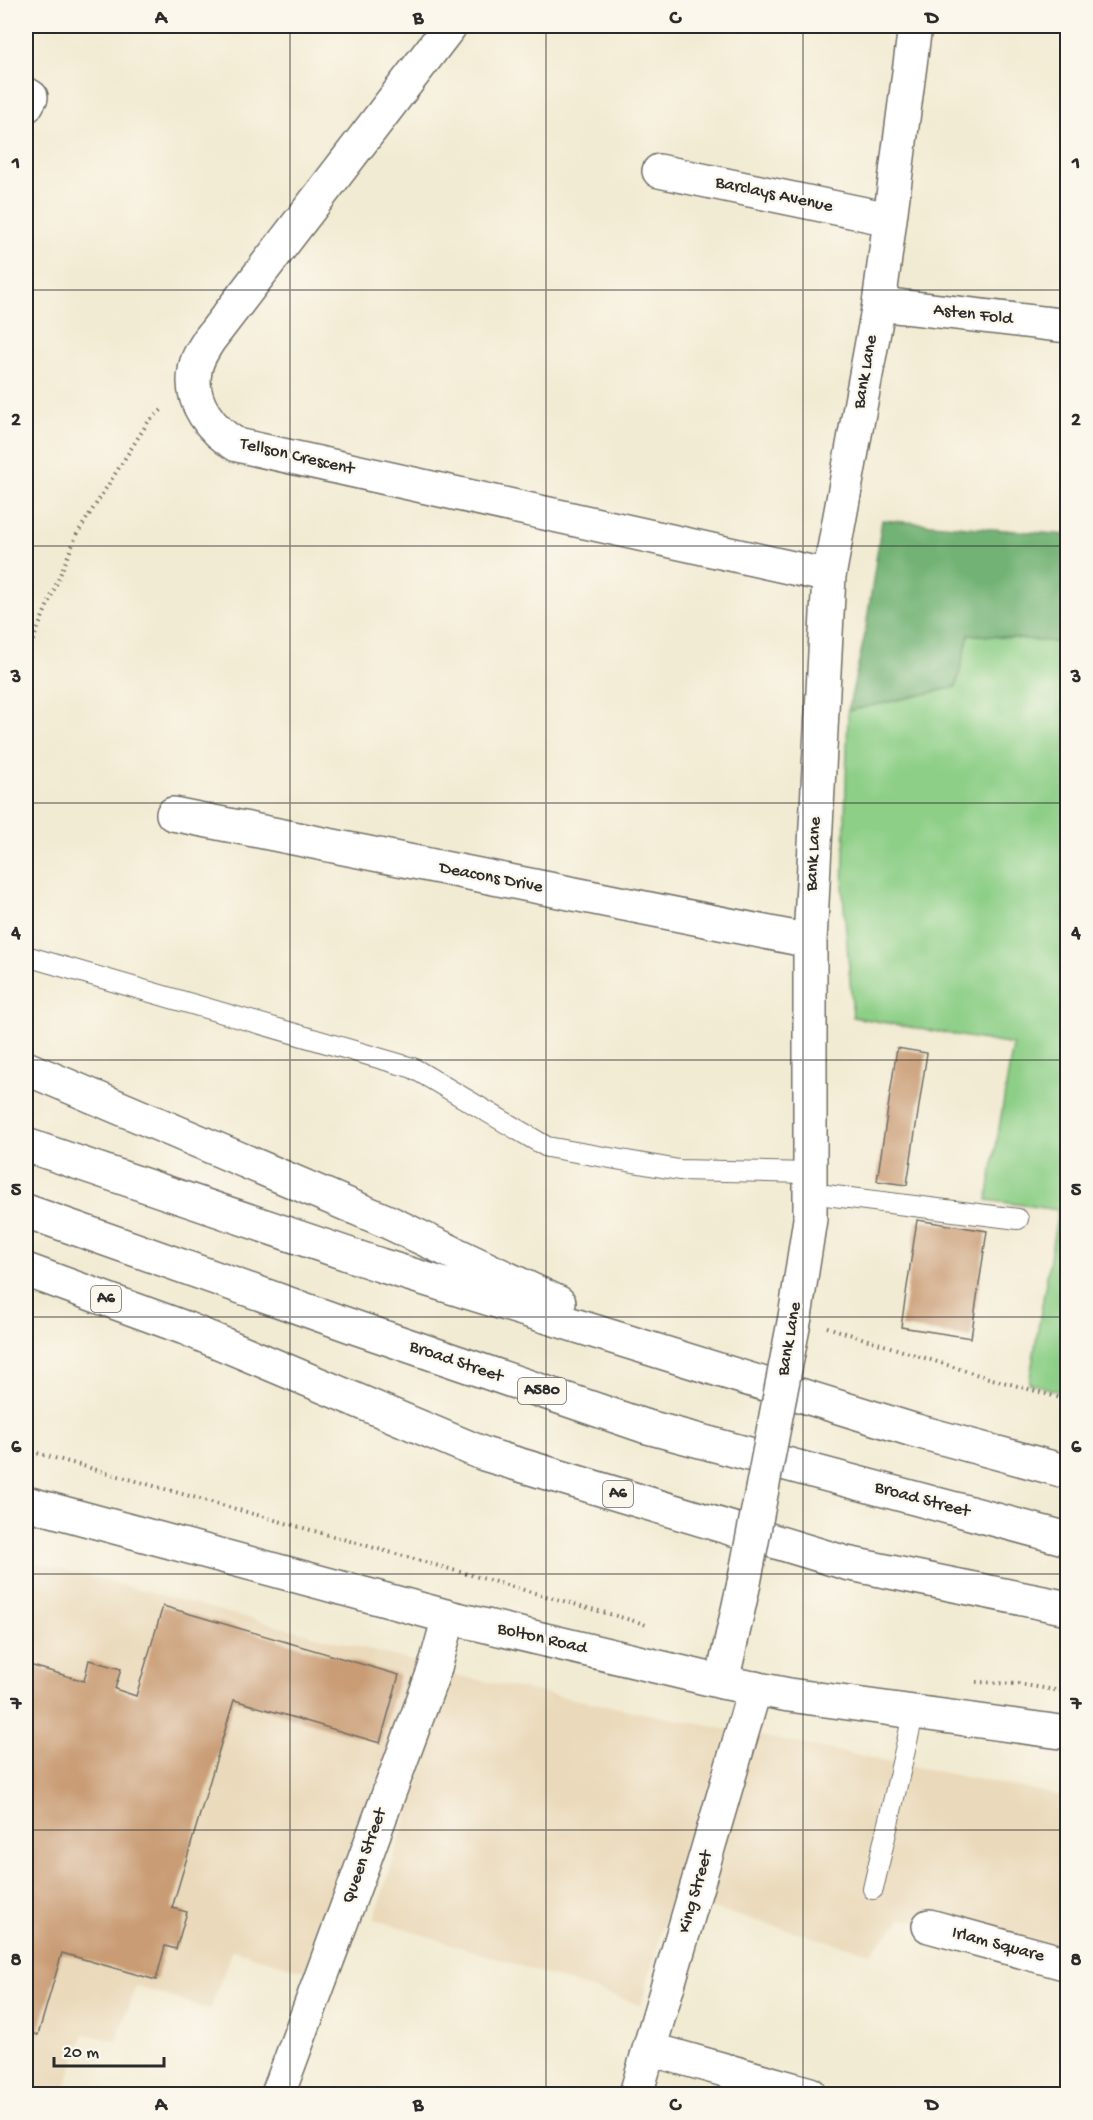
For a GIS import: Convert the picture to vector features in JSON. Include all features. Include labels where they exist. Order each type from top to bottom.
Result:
[{"type":"main road","name":"Tellson Crescent","points":[[450,26],[208,340],[194,371],[195,388],[200,406],[209,422],[222,436],[237,445],[829,576]]},
{"type":"main road","name":"Bank Lane","points":[[722,1682],[744,1583],[795,1317],[810,1219],[810,941],[829,576],[879,304],[915,26]]},
{"type":"main road","name":"Barclays Avenue","points":[[659,171],[889,219]]},
{"type":"main road","name":"Asten Fold","points":[[879,304],[1068,326]]},
{"type":"main road","name":"Deacons Drive","points":[[173,814],[810,941]]},
{"type":"main road","points":[[26,1068],[386,1221],[666,1354]]},
{"type":"main road","points":[[26,1145],[380,1265],[913,1430],[1068,1472]]},
{"type":"main road","name":"Broad Street","points":[[26,1211],[644,1426],[1068,1539]]},
{"type":"main road","name":"A6","points":[[26,1270],[185,1328],[484,1454],[846,1563],[1068,1608]]},
{"type":"main road","name":"Bolton Road","points":[[26,1503],[448,1617],[722,1682],[1068,1733]]},
{"type":"main road","name":"Queen Street","points":[[278,2094],[434,1671],[448,1617]]},
{"type":"main road","name":"King Street","points":[[636,2094],[755,1688]]},
{"type":"main road","name":"Irlam Square","points":[[928,1926],[1068,1964]]},
{"type":"main road","points":[[650,2049],[810,2094]]},
{"type":"lane","points":[[26,956],[413,1068],[547,1146],[679,1170],[811,1183],[1018,1220]]},
{"type":"lane","points":[[873,1889],[914,1711]]},
{"type":"path","points":[[26,657],[77,534],[148,422],[178,396],[195,388]]},
{"type":"path","points":[[795,1317],[985,1377],[1068,1400]]},
{"type":"path","points":[[26,1450],[616,1615],[649,1627]]},
{"type":"shaded area","points":[[26,1560],[420,1663],[308,1972],[232,1950],[210,2010],[136,1986],[116,2041],[84,2034],[63,2094],[26,2094]]},
{"type":"shaded area","points":[[453,1675],[1067,1797],[1067,1959],[903,1918],[870,1953],[671,1897],[641,2005],[374,1919]]},
{"type":"green space","points":[[882,520],[1067,535],[1067,643],[969,634],[956,687],[848,711],[865,634]]},
{"type":"green space","points":[[969,634],[1067,643],[1067,1394],[1029,1383],[1058,1210],[987,1200],[1013,1045],[853,1017],[843,895],[848,711],[955,687]]},
{"type":"building","points":[[897,1048],[927,1053],[907,1185],[877,1181]]},
{"type":"building","points":[[917,1220],[987,1231],[971,1338],[901,1327]]},
{"type":"building","points":[[163,1606],[399,1675],[380,1743],[234,1700],[172,1908],[187,1912],[176,1949],[165,1946],[156,1980],[62,1953],[38,2035],[26,2031],[26,1664],[84,1681],[89,1660],[121,1669],[115,1689],[136,1696]]}]
